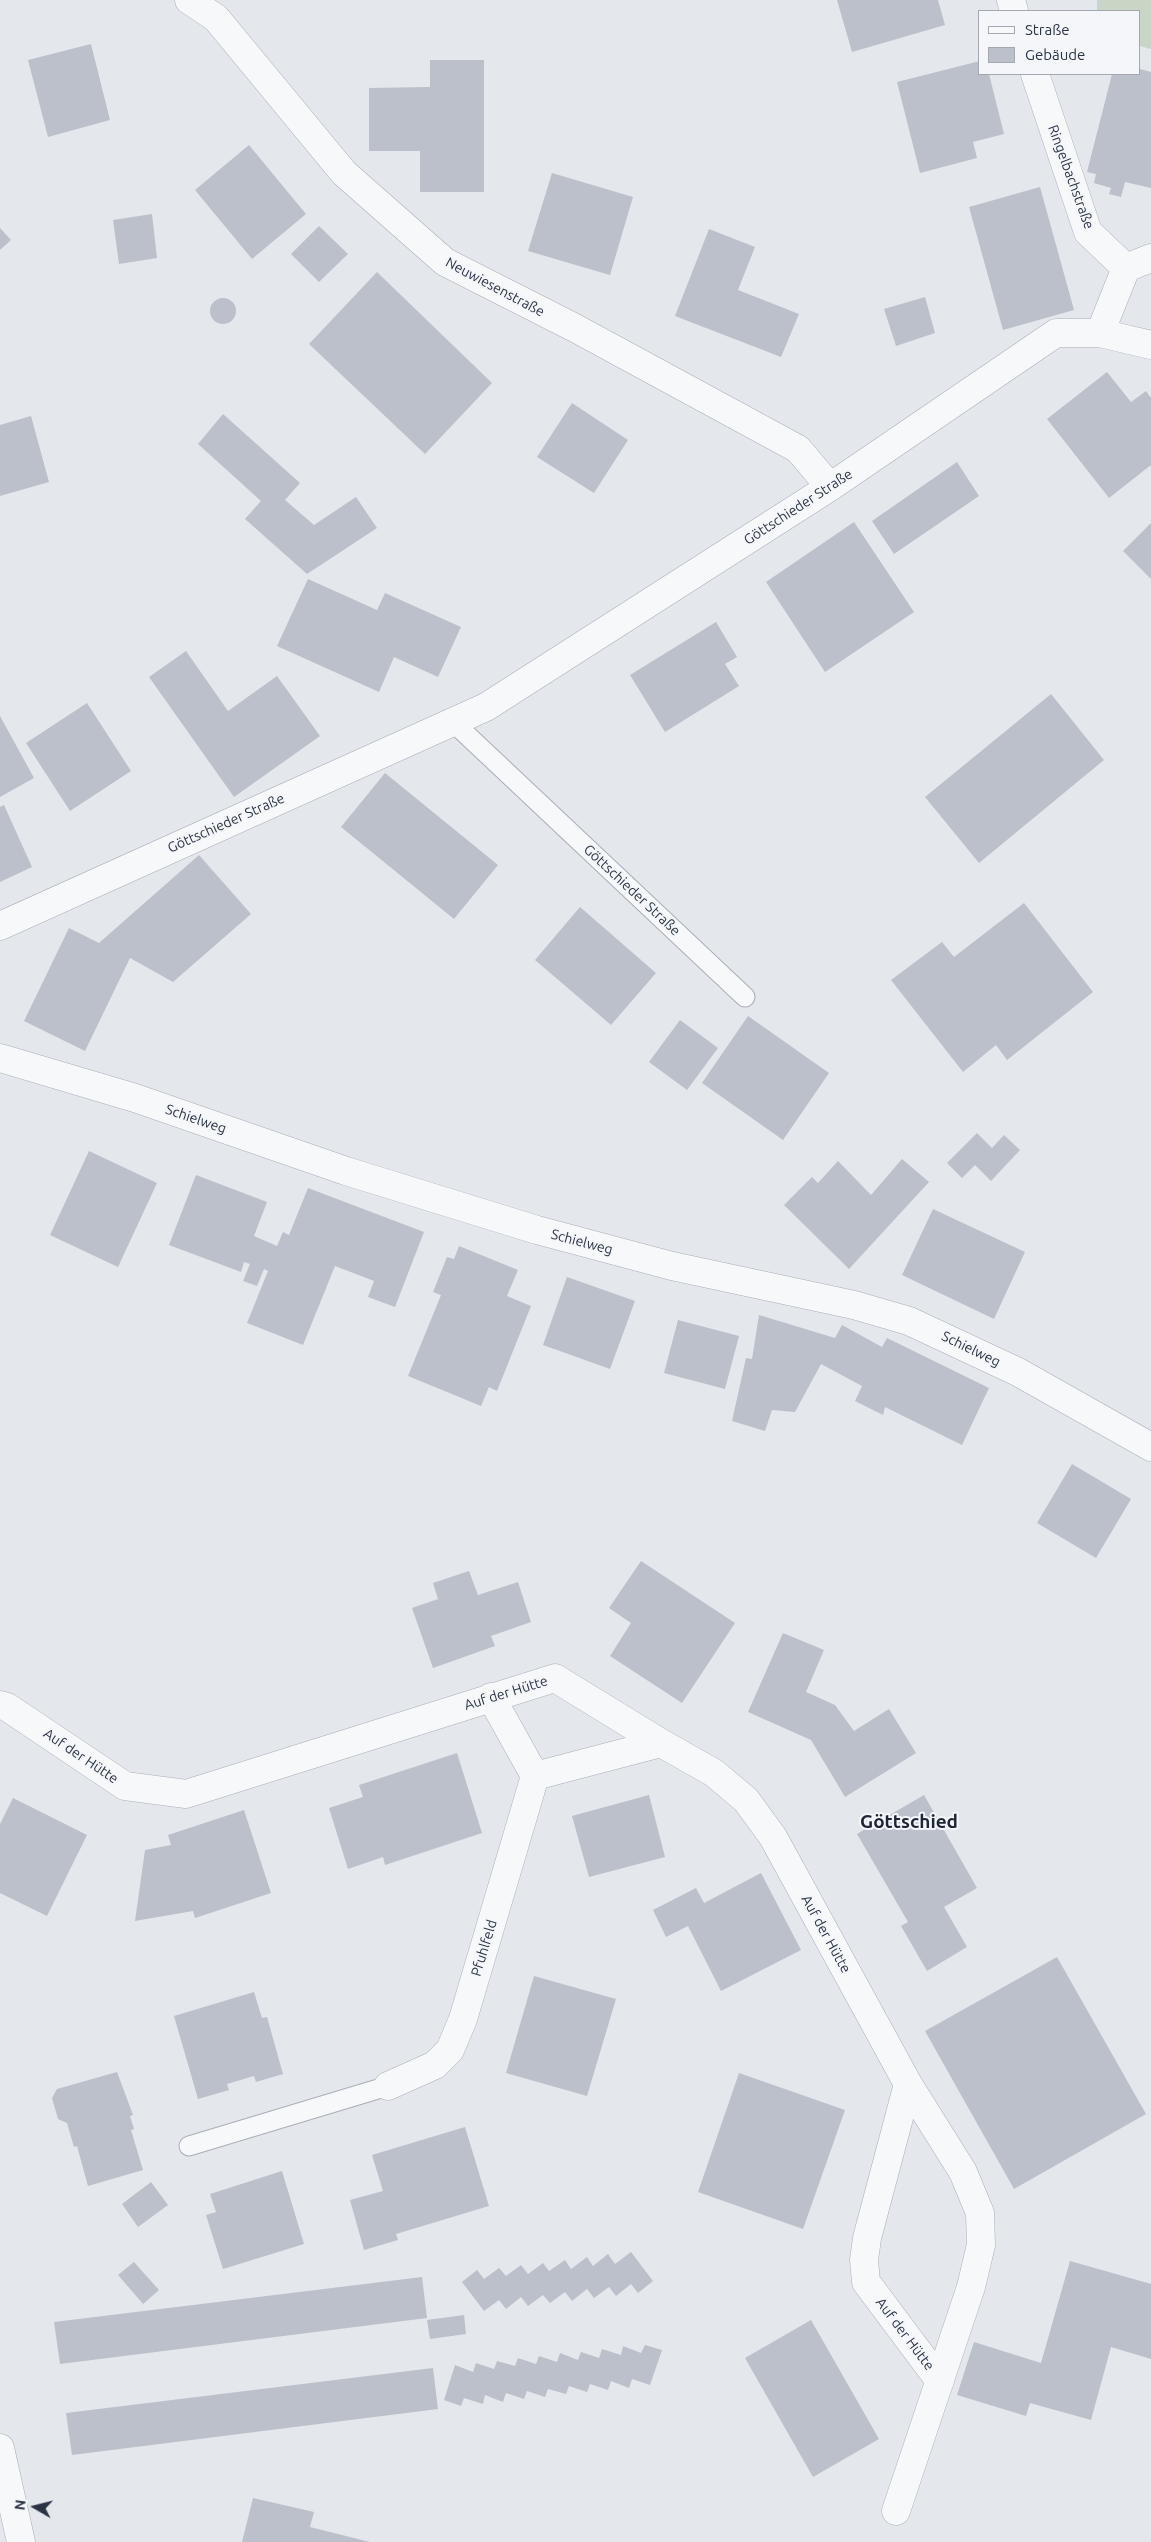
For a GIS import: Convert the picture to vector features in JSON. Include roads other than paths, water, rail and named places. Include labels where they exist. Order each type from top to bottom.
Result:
[{"type":"street","name":"Neuwiesenstraße","points":[[190,0],[216,18],[344,174],[445,262],[575,328],[798,449],[830,487]]},
{"type":"street","name":"Ringelbachstraße","points":[[1035,75],[1088,232],[1126,268]]},
{"type":"street","points":[[1100,333],[1126,268],[1151,258]]},
{"type":"street","name":"Göttschieder Straße","points":[[0,926],[486,707],[830,487],[1056,333],[1100,333],[1151,345]]},
{"type":"street","name":"Schielweg","points":[[0,1058],[136,1098],[346,1171],[536,1230],[672,1266],[854,1305],[909,1321],[960,1343],[1018,1372],[1151,1447]]},
{"type":"street","name":"Auf der Hütte","points":[[0,1705],[8,1707],[125,1786],[186,1794],[555,1678],[660,1743],[714,1773],[746,1800],[773,1836],[908,2084],[963,2172],[980,2213],[980,2245],[971,2287],[896,2511]]},
{"type":"street","points":[[491,1697],[535,1776],[660,1743]]},
{"type":"street","name":"Pfuhlfeld","points":[[388,2086],[435,2065],[450,2050],[463,2019],[535,1776]]},
{"type":"street","name":"Auf der Hütte","points":[[908,2084],[868,2238],[864,2260],[866,2282],[940,2381]]},
{"type":"street","points":[[0,2448],[21,2542]]},
{"type":"lane","name":"Göttschieder Straße","points":[[452,721],[745,997]]},
{"type":"lane","points":[[190,2146],[388,2086]]},
{"type":"district","name":"Göttschied","points":[[909,1822]]}]
